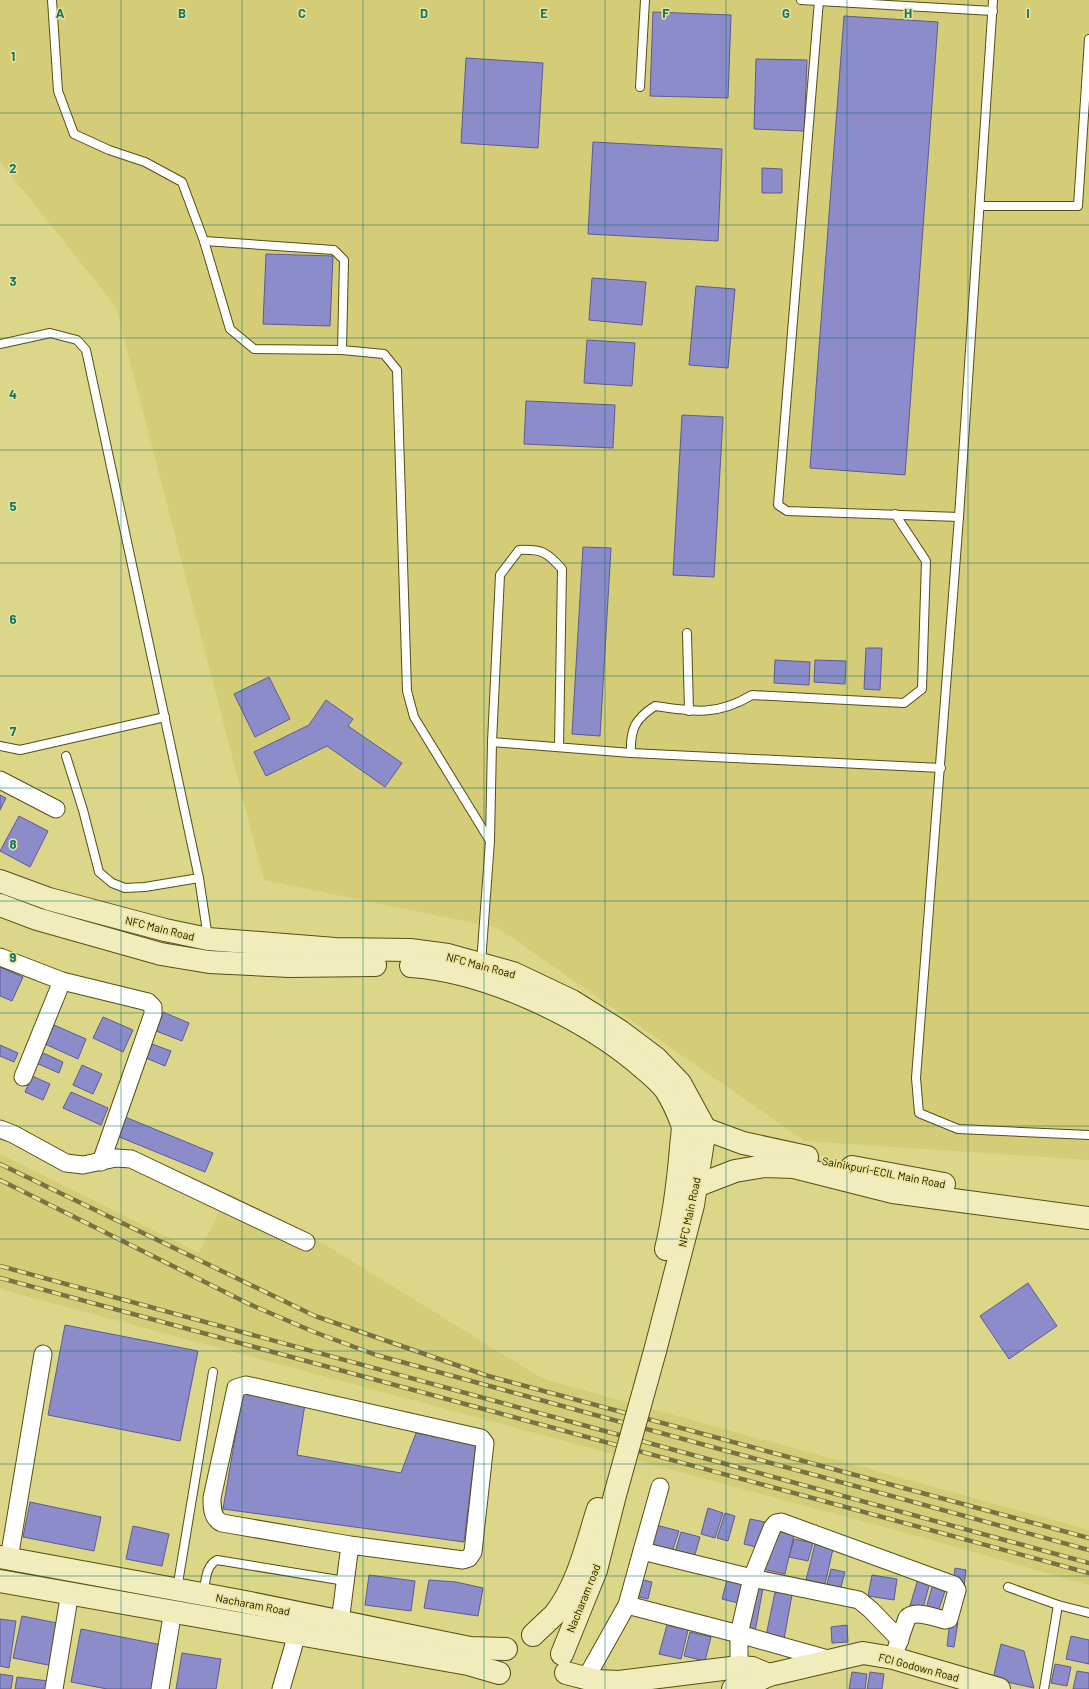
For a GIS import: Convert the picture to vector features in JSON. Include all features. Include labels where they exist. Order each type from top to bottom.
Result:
[{"type":"main road","name":"NFC Main Road","points":[[0,881],[56,901],[165,930],[208,939],[335,949],[410,950],[448,955],[481,963],[513,973],[572,1001],[620,1031],[656,1058],[680,1083],[705,1129],[687,1186],[649,1349],[609,1494]]},
{"type":"main road","name":"NFC Main Road","points":[[0,905],[37,919],[161,954],[209,962],[289,966],[388,964],[429,967],[479,979],[513,991],[564,1015],[614,1044],[665,1089],[682,1126],[687,1186]]},
{"type":"main road","name":"Sainikpuri-ECIL Main Road","points":[[682,1126],[705,1129],[743,1144],[896,1176],[1089,1206]]},
{"type":"main road","name":"Sainikpuri-ECIL Main Road","points":[[687,1186],[735,1171],[764,1166],[794,1167],[893,1192],[1089,1218]]},
{"type":"main road","name":"Nacharam road","points":[[533,1635],[555,1613],[569,1589],[609,1494]]},
{"type":"main road","name":"Nacharam road","points":[[568,1674],[596,1570],[609,1494]]},
{"type":"main road","name":"Nacharam Road","points":[[5,1558],[175,1600],[297,1634],[343,1629],[470,1648],[506,1649]]},
{"type":"main road","name":"Nacharam Road","points":[[0,1581],[70,1592],[175,1600],[204,1594],[343,1629],[468,1664],[503,1681]]},
{"type":"main road","points":[[503,1681],[502,1656],[506,1649],[514,1642],[533,1635],[549,1641],[558,1647],[568,1674],[619,1682],[739,1667],[752,1668],[769,1675]]},
{"type":"main road","name":"FCI Godown Road","points":[[733,1689],[752,1683],[769,1675],[863,1653],[896,1649],[999,1689]]},
{"type":"street","points":[[0,780],[56,809]]},
{"type":"street","points":[[0,957],[62,981],[148,1002],[153,1007],[153,1014],[101,1162]]},
{"type":"street","points":[[23,1077],[62,981]]},
{"type":"street","points":[[0,1129],[13,1134],[66,1163],[83,1165],[116,1158],[131,1159],[306,1242]]},
{"type":"street","points":[[5,1558],[43,1354]]},
{"type":"street","points":[[240,1385],[388,1416],[481,1438],[485,1443],[473,1552],[469,1558],[463,1560],[350,1545],[218,1521],[212,1508],[212,1498],[236,1388],[240,1385]]},
{"type":"street","points":[[568,1674],[626,1605],[660,1487]]},
{"type":"street","points":[[739,1667],[739,1634],[752,1578],[772,1528],[776,1523],[781,1522],[954,1585],[957,1590],[949,1619],[945,1620],[916,1614],[910,1615],[907,1618],[896,1649]]},
{"type":"street","points":[[343,1629],[345,1581],[350,1545]]},
{"type":"street","points":[[642,1551],[752,1578],[859,1600],[871,1610],[896,1649]]},
{"type":"street","points":[[54,1689],[70,1592]]},
{"type":"street","points":[[160,1689],[175,1600]]},
{"type":"street","points":[[626,1605],[739,1634],[831,1660]]},
{"type":"street","points":[[281,1689],[297,1634]]},
{"type":"lane","points":[[52,0],[58,91],[74,134],[109,150],[145,162],[182,182],[204,241],[230,329],[254,349],[342,350],[384,354],[397,370],[407,691],[414,717],[490,841]]},
{"type":"lane","points":[[640,87],[645,0]]},
{"type":"lane","points":[[801,0],[992,11]]},
{"type":"lane","points":[[819,0],[778,505],[787,511],[959,517]]},
{"type":"lane","points":[[993,0],[959,517],[941,768],[916,1078],[919,1113],[958,1129],[1089,1135]]},
{"type":"lane","points":[[980,206],[1078,206],[1089,39]]},
{"type":"lane","points":[[204,241],[334,250],[344,260],[342,350]]},
{"type":"lane","points":[[0,344],[50,333],[77,340],[86,350],[199,878],[208,939]]},
{"type":"lane","points":[[631,753],[630,739],[639,716],[655,706],[689,711],[713,710],[735,705],[752,695],[904,703],[922,689],[926,561],[895,514]]},
{"type":"lane","points":[[481,963],[490,841],[492,742],[500,575],[519,550],[535,550],[550,554],[562,569],[559,747]]},
{"type":"lane","points":[[687,633],[689,711]]},
{"type":"lane","points":[[0,746],[20,750],[164,717]]},
{"type":"lane","points":[[492,742],[631,753],[941,768]]},
{"type":"lane","points":[[66,756],[83,810],[99,872],[112,883],[125,888],[145,887],[199,878]]},
{"type":"lane","points":[[175,1600],[213,1372]]},
{"type":"lane","points":[[204,1594],[208,1568],[211,1563],[217,1560],[345,1581]]},
{"type":"lane","points":[[1008,1587],[1058,1605],[1089,1613]]},
{"type":"lane","points":[[1044,1689],[1058,1605]]},
{"type":"shaded area","points":[[0,0],[1089,0],[1089,1160],[805,1141],[498,928],[264,880],[116,307],[0,161]]},
{"type":"shaded area","points":[[0,1154],[199,1253],[228,1193],[321,1242],[543,1379],[1089,1530],[1089,1585],[895,1530],[0,1289]]},
{"type":"building","points":[[653,12],[731,15],[728,98],[650,96]]},
{"type":"building","points":[[844,16],[938,22],[905,475],[810,468]]},
{"type":"building","points":[[466,58],[543,63],[538,148],[461,143]]},
{"type":"building","points":[[756,59],[807,60],[804,131],[754,129]]},
{"type":"building","points":[[593,142],[722,149],[718,241],[588,234]]},
{"type":"building","points":[[762,168],[782,169],[782,193],[762,193]]},
{"type":"building","points":[[266,254],[333,256],[330,326],[263,324]]},
{"type":"building","points":[[592,278],[646,282],[642,325],[589,320]]},
{"type":"building","points":[[696,286],[735,289],[728,368],[689,365]]},
{"type":"building","points":[[587,340],[635,343],[632,386],[584,383]]},
{"type":"building","points":[[526,401],[615,405],[613,448],[524,444]]},
{"type":"building","points":[[682,415],[723,417],[714,577],[673,575]]},
{"type":"building","points":[[583,547],[611,548],[600,736],[572,734]]},
{"type":"building","points":[[866,648],[882,648],[880,690],[864,689]]},
{"type":"building","points":[[775,660],[810,662],[809,685],[774,683]]},
{"type":"building","points":[[815,660],[846,661],[845,684],[814,682]]},
{"type":"building","points":[[269,677],[290,719],[255,737],[234,694]]},
{"type":"building","points":[[326,700],[353,719],[348,726],[402,763],[385,787],[327,746],[266,776],[254,752],[309,725]]},
{"type":"building","points":[[0,795],[6,798],[0,810]]},
{"type":"building","points":[[19,816],[48,831],[30,867],[0,851]]},
{"type":"building","points":[[0,967],[23,977],[12,1001],[0,996]]},
{"type":"building","points":[[163,1012],[189,1023],[182,1041],[156,1031]]},
{"type":"building","points":[[103,1017],[133,1030],[123,1052],[93,1038]]},
{"type":"building","points":[[54,1025],[86,1039],[78,1059],[45,1044]]},
{"type":"building","points":[[152,1044],[171,1051],[165,1066],[146,1058]]},
{"type":"building","points":[[0,1045],[18,1053],[14,1062],[0,1056]]},
{"type":"building","points":[[41,1052],[63,1062],[59,1073],[36,1063]]},
{"type":"building","points":[[82,1065],[102,1074],[93,1094],[73,1085]]},
{"type":"building","points":[[32,1076],[50,1084],[43,1100],[25,1092]]},
{"type":"building","points":[[71,1092],[108,1108],[101,1125],[63,1108]]},
{"type":"building","points":[[125,1117],[213,1153],[205,1172],[117,1136]]},
{"type":"building","points":[[1028,1283],[1057,1326],[1009,1359],[980,1316]]},
{"type":"building","points":[[65,1325],[198,1351],[180,1441],[48,1415]]},
{"type":"building","points":[[243,1391],[305,1404],[297,1455],[401,1473],[416,1433],[476,1444],[464,1542],[223,1509]]},
{"type":"building","points":[[30,1502],[101,1517],[94,1551],[23,1537]]},
{"type":"building","points":[[708,1508],[723,1513],[715,1538],[701,1534]]},
{"type":"building","points":[[725,1513],[735,1516],[728,1541],[717,1538]]},
{"type":"building","points":[[750,1519],[765,1522],[760,1548],[744,1544]]},
{"type":"building","points":[[656,1525],[679,1531],[672,1552],[650,1546]]},
{"type":"building","points":[[133,1526],[169,1534],[162,1566],[126,1559]]},
{"type":"building","points":[[773,1530],[794,1535],[785,1574],[763,1569]]},
{"type":"building","points":[[681,1532],[700,1537],[694,1558],[675,1552]]},
{"type":"building","points":[[794,1539],[813,1543],[808,1561],[789,1557]]},
{"type":"building","points":[[815,1544],[833,1549],[825,1584],[806,1580]]},
{"type":"building","points":[[955,1568],[966,1570],[964,1586],[953,1584]]},
{"type":"building","points":[[831,1569],[845,1572],[839,1594],[825,1591]]},
{"type":"building","points":[[369,1575],[415,1581],[411,1611],[365,1605]]},
{"type":"building","points":[[872,1575],[897,1579],[894,1600],[868,1596]]},
{"type":"building","points":[[639,1579],[652,1582],[648,1599],[635,1596]]},
{"type":"building","points":[[918,1579],[930,1582],[922,1612],[909,1609]]},
{"type":"building","points":[[429,1580],[456,1582],[483,1588],[478,1616],[424,1608]]},
{"type":"building","points":[[727,1580],[746,1585],[742,1604],[722,1599]]},
{"type":"building","points":[[933,1584],[946,1588],[937,1615],[925,1612]]},
{"type":"building","points":[[753,1586],[763,1588],[755,1632],[745,1631]]},
{"type":"building","points":[[775,1592],[792,1595],[784,1639],[766,1636]]},
{"type":"building","points":[[22,1616],[62,1624],[53,1666],[13,1658]]},
{"type":"building","points":[[0,1619],[16,1621],[9,1668],[0,1666]]},
{"type":"building","points":[[950,1621],[958,1622],[954,1647],[947,1646]]},
{"type":"building","points":[[667,1625],[688,1630],[681,1659],[659,1654]]},
{"type":"building","points":[[847,1625],[848,1642],[832,1643],[831,1627]]},
{"type":"building","points":[[81,1629],[162,1645],[153,1689],[107,1689],[71,1682]]},
{"type":"building","points":[[690,1632],[711,1637],[705,1661],[684,1656]]},
{"type":"building","points":[[1071,1636],[1089,1640],[1089,1664],[1066,1659]]},
{"type":"building","points":[[1001,1644],[1024,1651],[1034,1688],[993,1679]]},
{"type":"building","points":[[182,1653],[221,1659],[216,1689],[176,1689]]},
{"type":"building","points":[[1055,1664],[1071,1667],[1067,1686],[1051,1683]]},
{"type":"building","points":[[1077,1671],[1089,1673],[1089,1689],[1073,1689]]},
{"type":"building","points":[[852,1672],[867,1674],[865,1689],[849,1689]]},
{"type":"building","points":[[870,1672],[884,1674],[882,1689],[867,1689]]},
{"type":"building","points":[[0,1674],[13,1676],[11,1689],[0,1689]]},
{"type":"building","points":[[17,1677],[48,1681],[47,1689],[15,1689]]},
{"type":"railway","points":[[0,1164],[315,1316],[488,1376],[1089,1538]]},
{"type":"railway","points":[[0,1180],[249,1304],[314,1332],[376,1355],[1089,1550]]},
{"type":"railway","points":[[0,1266],[1089,1563]]},
{"type":"railway","points":[[0,1278],[1089,1573]]}]
